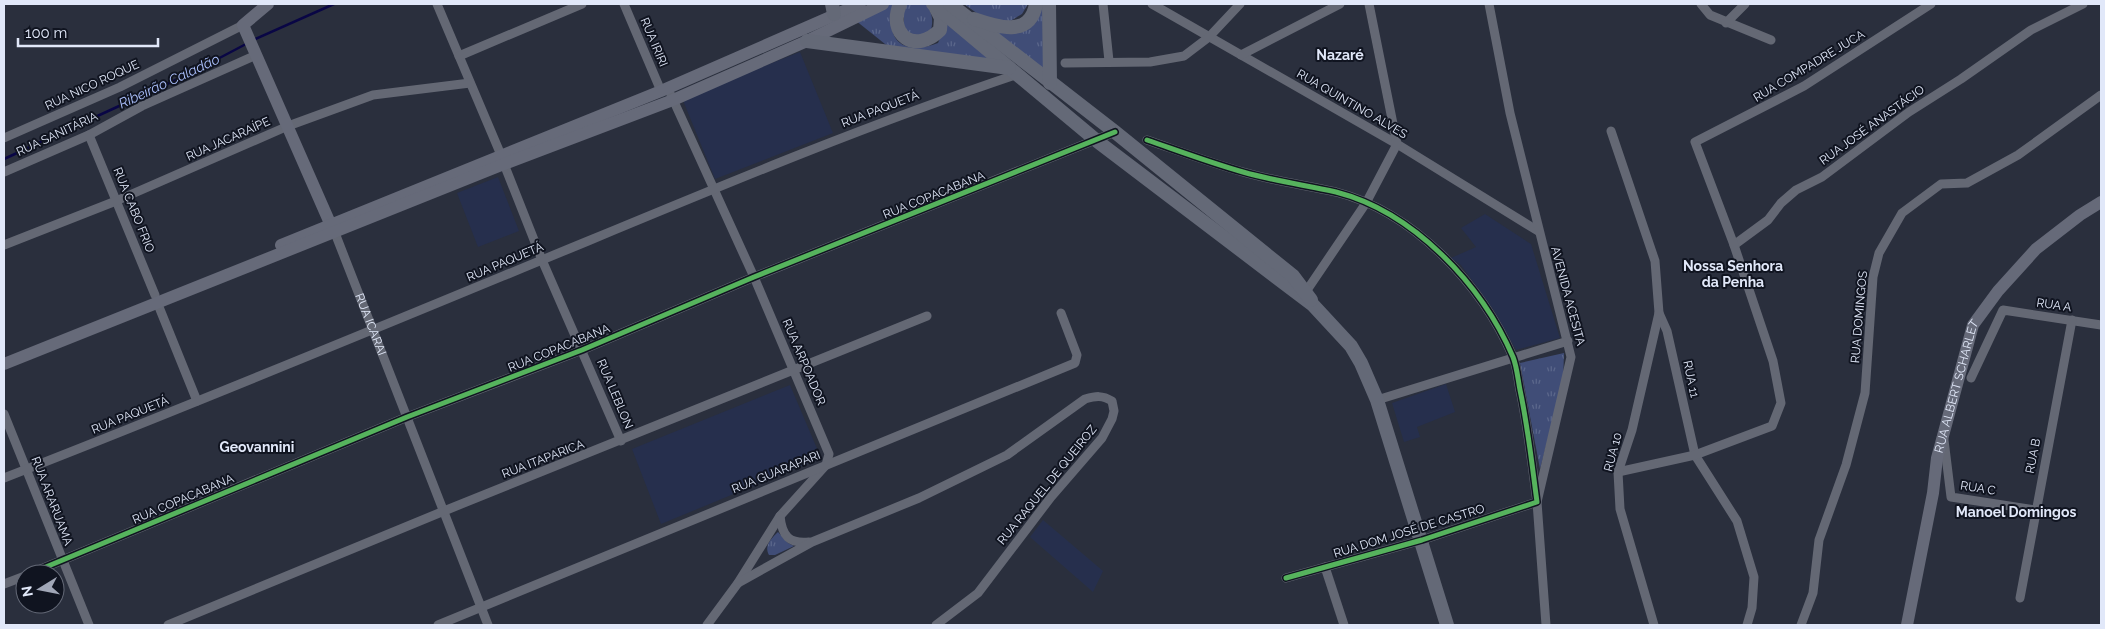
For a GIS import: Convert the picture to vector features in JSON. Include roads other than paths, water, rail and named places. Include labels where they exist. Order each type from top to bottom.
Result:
[{"type":"main road","points":[[244,26],[268,4]]},
{"type":"main road","points":[[668,93],[833,9],[860,4]]},
{"type":"main road","points":[[4,355],[333,229],[668,93],[807,41],[883,4]]},
{"type":"main road","points":[[900,4],[897,16],[899,31],[908,40],[918,42],[927,40],[940,30],[941,18],[933,4]]},
{"type":"main road","points":[[933,4],[1097,141],[1307,298]]},
{"type":"main road","points":[[950,4],[1115,132],[1293,276],[1307,298],[1351,346],[1361,362],[1377,400],[1447,625]]},
{"type":"main road","points":[[965,17],[1004,29],[1015,27],[1026,22],[1034,14],[1036,4]]},
{"type":"main road","points":[[1048,4],[1050,83]]},
{"type":"main road","name":"RUA ICARAI","points":[[244,26],[333,229]]},
{"type":"main road","points":[[807,41],[1014,71]]},
{"type":"main road","name":"RUA ALBERT SCHARLET","points":[[1907,625],[1943,432],[1973,325],[1998,291],[2036,249],[2080,215],[2101,202]]},
{"type":"main road","points":[[4,364],[156,298]]},
{"type":"street","name":"RUA LEBLON","points":[[437,4],[542,260],[621,441]]},
{"type":"street","points":[[458,56],[582,4]]},
{"type":"street","name":"RUA IRIRI","points":[[624,4],[668,93]]},
{"type":"street","points":[[1103,4],[1108,61]]},
{"type":"street","name":"RUA QUINTINO ALVES","points":[[1152,4],[1397,144],[1538,231]]},
{"type":"street","points":[[1065,63],[1150,62],[1184,56],[1210,37],[1240,4]]},
{"type":"street","points":[[1242,55],[1340,4]]},
{"type":"street","points":[[1307,298],[1366,203],[1397,144],[1370,4]]},
{"type":"street","name":"AVENIDA ACESITA","points":[[1489,4],[1510,113],[1571,357],[1537,502],[1546,625]]},
{"type":"street","points":[[1700,4],[1710,15],[1771,40]]},
{"type":"street","points":[[1726,23],[1745,4]]},
{"type":"street","name":"RUA COMPADRE JUCA","points":[[1734,245],[1695,142],[1804,86],[1931,4]]},
{"type":"street","name":"RUA JOSÉ ANASTÁCIO","points":[[1734,245],[1768,220],[1781,203],[1796,190],[1822,177],[1909,112],[1961,80],[2031,30],[2083,4]]},
{"type":"street","name":"RUA NICO ROQUE","points":[[4,138],[120,86],[244,26]]},
{"type":"street","name":"RUA SANITÁRIA","points":[[4,172],[89,135],[142,106],[255,52]]},
{"type":"street","name":"RUA PAQUETÁ","points":[[4,478],[198,402],[713,189],[1014,71]]},
{"type":"street","name":"RUA JACARAÍPE","points":[[4,245],[116,201],[288,126],[373,95],[470,83]]},
{"type":"street","name":"RUA ARPOADOR","points":[[668,93],[754,277],[829,454],[826,465]]},
{"type":"street","name":"RUA DOMINGOS","points":[[1802,625],[1814,593],[1819,540],[1846,465],[1865,393],[1873,277],[1878,253],[1902,213],[1940,184],[1967,183],[2018,155],[2101,95]]},
{"type":"street","name":"RUA 11","points":[[1611,131],[1654,261],[1659,313],[1668,332],[1695,455],[1737,521],[1754,577],[1752,608],[1747,625]]},
{"type":"street","name":"RUA COPACABANA","points":[[54,564],[407,417],[582,350],[754,277],[1097,141],[1115,132]]},
{"type":"street","name":"RUA CABO FRIO","points":[[89,135],[198,402]]},
{"type":"street","points":[[1147,140],[1242,172],[1289,184],[1336,192],[1366,203],[1414,230],[1456,267],[1488,308],[1513,358],[1526,418],[1537,502]]},
{"type":"street","name":"RUA ICARAI","points":[[333,229],[488,625]]},
{"type":"street","points":[[1618,472],[1695,455],[1772,426],[1781,403],[1779,390],[1772,361],[1734,245]]},
{"type":"street","name":"RUA A","points":[[1971,378],[2003,310],[2101,325]]},
{"type":"street","name":"RUA GUARAPARI","points":[[438,625],[1075,362],[1077,355],[1061,313]]},
{"type":"street","name":"RUA 10","points":[[1654,625],[1620,509],[1618,472],[1632,430],[1659,313]]},
{"type":"street","name":"RUA ITAPARICA","points":[[168,625],[444,511],[927,316]]},
{"type":"street","name":"RUA B","points":[[2020,598],[2072,320]]},
{"type":"street","points":[[1377,400],[1568,341]]},
{"type":"street","name":"RUA RAQUEL DE QUEIROZ","points":[[738,583],[812,542],[919,498],[1007,455],[1085,399],[1104,396],[1112,401],[1114,411],[1112,419],[1102,438],[1051,497],[978,593],[936,625]]},
{"type":"street","name":"RUA ARARUAMA","points":[[4,414],[89,625]]},
{"type":"street","name":"RUA C","points":[[1943,432],[1951,497],[2036,510]]},
{"type":"street","points":[[707,625],[738,583],[780,516],[826,465]]},
{"type":"street","name":"RUA DOM JOSÉ DE CASTRO","points":[[1286,578],[1422,540],[1537,502]]},
{"type":"street","points":[[780,516],[781,526],[786,536],[796,543],[812,542]]},
{"type":"street","points":[[1325,566],[1344,625]]},
{"type":"waterway","name":"Ribeirão Caladão","points":[[253,40],[334,4]]},
{"type":"waterway","name":"Ribeirão Caladão","points":[[4,159],[193,72],[246,44]]},
{"type":"district","name":"Nazaré","points":[[1340,55]]},
{"type":"district","name":"Nossa Senhora da Penha","points":[[1733,274]]},
{"type":"district","name":"Geovannini","points":[[257,447]]},
{"type":"district","name":"Manoel Domingos","points":[[2016,512]]}]
